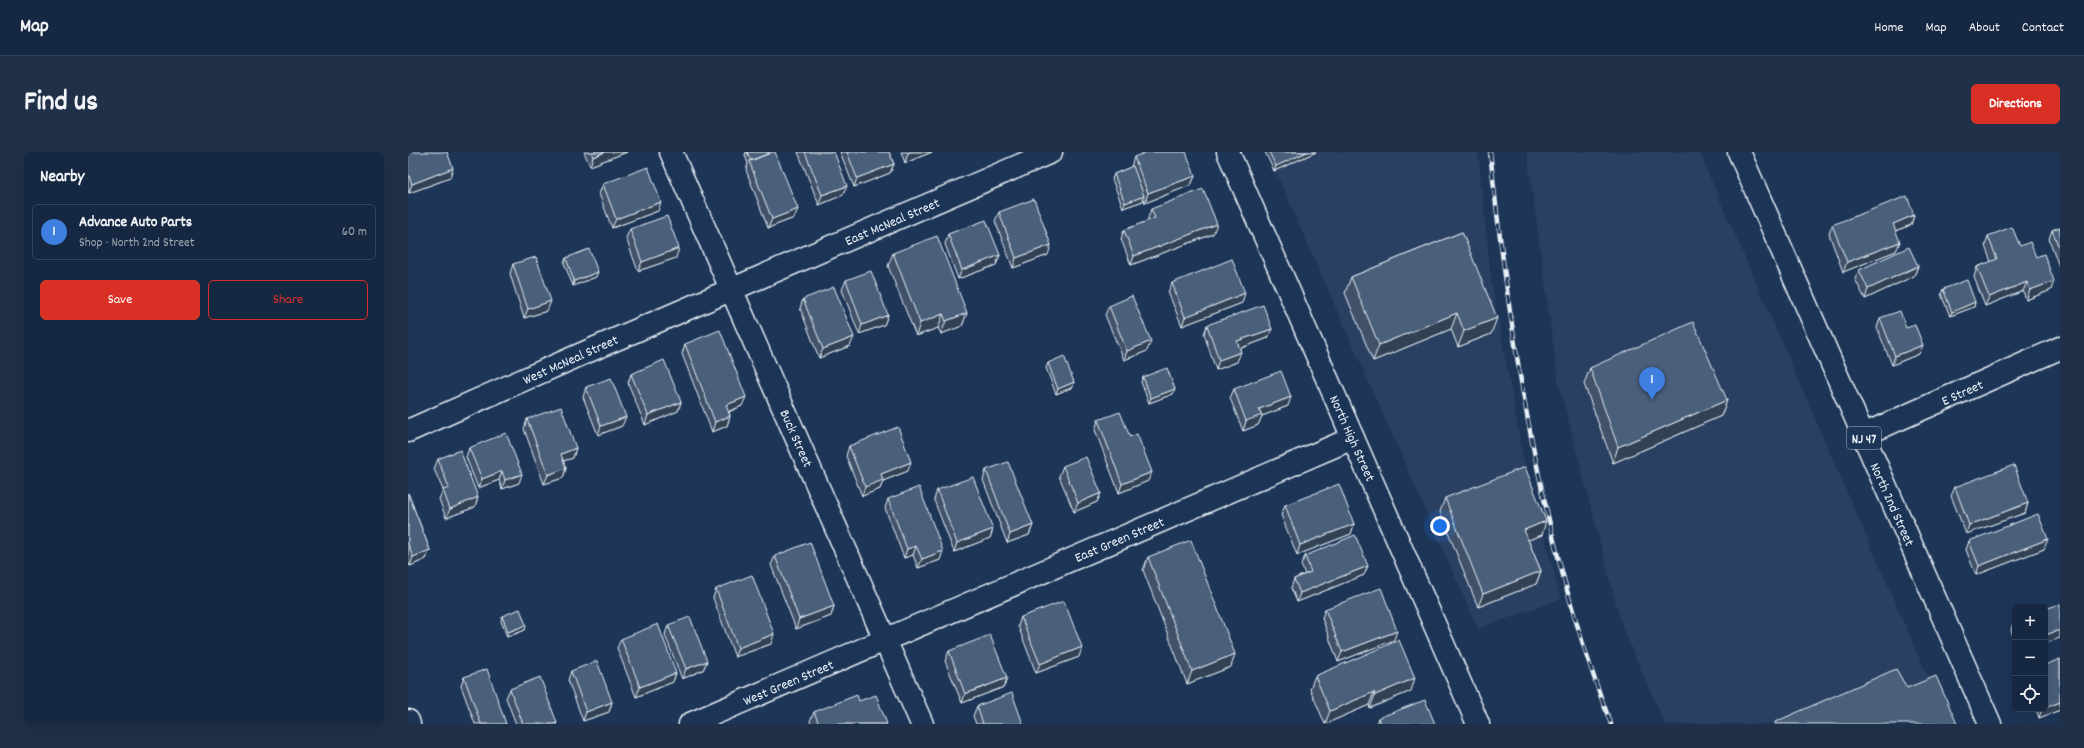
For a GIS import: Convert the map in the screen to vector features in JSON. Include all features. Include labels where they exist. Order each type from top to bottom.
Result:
[{"type":"street","name":"Buck Street","points":[[672,152],[922,724]]},
{"type":"street","name":"East McNeal Street","points":[[732,289],[1051,152]]},
{"type":"street","name":"North High Street","points":[[1228,152],[1478,724]]},
{"type":"street","name":"North 2nd Street","points":[[1739,152],[1990,724]]},
{"type":"street","name":"West McNeal Street","points":[[408,431],[732,289]]},
{"type":"street","name":"E Street","points":[[1863,435],[2060,348]]},
{"type":"street","name":"East Green Street","points":[[885,640],[1353,438]]},
{"type":"street","name":"West Green Street","points":[[690,724],[885,640]]},
{"type":"shaded area","points":[[1267,152],[1478,152],[1491,280],[1523,456],[1561,599],[1478,629]]},
{"type":"shaded area","points":[[1527,152],[1699,152],[1948,724],[1665,724],[1622,627],[1558,380]]},
{"type":"building","points":[[408,152],[447,152],[453,168],[412,184],[408,173]]},
{"type":"building","points":[[591,152],[605,152],[593,157]]},
{"type":"building","points":[[747,152],[769,152],[770,153],[751,161]]},
{"type":"building","points":[[775,152],[798,209],[772,219],[749,161]]},
{"type":"building","points":[[805,152],[834,152],[847,186],[822,195]]},
{"type":"building","points":[[847,152],[889,152],[894,164],[857,178]]},
{"type":"building","points":[[1147,152],[1186,152],[1195,176],[1148,193],[1134,157]]},
{"type":"building","points":[[1269,152],[1307,152],[1276,166]]},
{"type":"building","points":[[1133,166],[1144,196],[1125,203],[1114,174]]},
{"type":"building","points":[[648,167],[661,202],[616,219],[603,184]]},
{"type":"building","points":[[1203,189],[1217,224],[1134,256],[1124,230],[1155,218],[1151,209]]},
{"type":"building","points":[[1907,196],[1914,215],[1893,224],[1900,242],[1847,262],[1832,225]]},
{"type":"building","points":[[1034,199],[1051,245],[1016,258],[999,212]]},
{"type":"building","points":[[667,216],[679,248],[642,262],[630,229]]},
{"type":"building","points":[[986,220],[1000,255],[962,270],[948,234]]},
{"type":"building","points":[[2012,227],[2020,246],[2030,242],[2036,257],[2044,254],[2054,281],[2030,290],[2027,282],[1989,297],[1977,267],[1997,259],[1988,236]]},
{"type":"building","points":[[2060,227],[2060,250],[2052,230]]},
{"type":"building","points":[[1462,232],[1497,318],[1464,331],[1457,313],[1379,345],[1351,277]]},
{"type":"building","points":[[937,236],[967,313],[946,321],[943,314],[920,323],[893,253]]},
{"type":"building","points":[[1909,247],[1918,266],[1868,289],[1859,270]]},
{"type":"building","points":[[589,249],[598,272],[574,281],[566,258]]},
{"type":"building","points":[[536,257],[551,301],[528,309],[513,264]]},
{"type":"building","points":[[1232,259],[1245,293],[1185,317],[1172,283]]},
{"type":"building","points":[[871,271],[888,315],[862,325],[846,280]]},
{"type":"building","points":[[1967,280],[1975,302],[1952,312],[1943,289]]},
{"type":"building","points":[[834,287],[854,337],[823,349],[803,299]]},
{"type":"building","points":[[1132,296],[1151,341],[1127,351],[1109,306]]},
{"type":"building","points":[[1263,305],[1272,329],[1237,341],[1241,352],[1219,360],[1207,325]]},
{"type":"building","points":[[1900,311],[1906,328],[1915,325],[1923,345],[1895,356],[1880,318]]},
{"type":"building","points":[[1693,322],[1727,400],[1618,447],[1590,368]]},
{"type":"building","points":[[720,330],[746,397],[726,405],[730,416],[715,422],[685,344]]},
{"type":"building","points":[[1064,356],[1074,382],[1058,389],[1048,363]]},
{"type":"building","points":[[664,360],[681,402],[648,415],[631,374]]},
{"type":"building","points":[[1167,368],[1175,389],[1151,398],[1143,377]]},
{"type":"building","points":[[1281,371],[1291,397],[1259,409],[1262,415],[1246,421],[1234,389]]},
{"type":"building","points":[[611,378],[626,417],[601,426],[586,387]]},
{"type":"building","points":[[561,407],[576,448],[561,454],[566,468],[548,475],[527,419]]},
{"type":"building","points":[[1120,412],[1130,437],[1137,434],[1152,472],[1122,484],[1098,420]]},
{"type":"building","points":[[898,427],[911,462],[881,474],[883,480],[865,487],[849,446]]},
{"type":"building","points":[[506,433],[522,474],[505,480],[502,471],[482,479],[469,448]]},
{"type":"building","points":[[460,450],[478,497],[450,509],[443,490],[449,488],[438,459]]},
{"type":"building","points":[[1086,457],[1101,493],[1078,503],[1063,466]]},
{"type":"building","points":[[1008,462],[1033,525],[1010,534],[986,470]]},
{"type":"building","points":[[2014,465],[2028,503],[1969,525],[1955,487]]},
{"type":"building","points":[[1525,467],[1546,521],[1524,530],[1541,571],[1483,594],[1445,498]]},
{"type":"building","points":[[973,477],[993,529],[957,543],[937,490]]},
{"type":"building","points":[[1339,484],[1354,524],[1300,545],[1285,505]]},
{"type":"building","points":[[919,487],[943,551],[922,559],[916,546],[907,549],[888,499]]},
{"type":"building","points":[[408,493],[430,550],[413,557],[408,544]]},
{"type":"building","points":[[2038,514],[2048,539],[1979,566],[1969,541]]},
{"type":"building","points":[[1355,535],[1368,566],[1300,593],[1294,579],[1311,572],[1305,556]]},
{"type":"building","points":[[1191,540],[1235,654],[1192,671],[1148,557]]},
{"type":"building","points":[[810,542],[834,606],[799,619],[775,556]]},
{"type":"building","points":[[752,575],[774,634],[738,648],[716,589]]},
{"type":"building","points":[[1381,588],[1397,631],[1342,652],[1325,609]]},
{"type":"building","points":[[1064,601],[1082,647],[1040,664],[1021,617]]},
{"type":"building","points":[[2060,604],[2060,630],[2048,634],[2048,608]]},
{"type":"building","points":[[520,609],[526,625],[508,632],[502,616]]},
{"type":"building","points":[[690,617],[707,661],[686,669],[668,625]]},
{"type":"building","points":[[658,624],[676,673],[640,687],[621,639]]},
{"type":"building","points":[[990,635],[1007,678],[965,694],[949,651]]},
{"type":"building","points":[[1399,640],[1415,678],[1375,695],[1374,692],[1330,711],[1315,676]]},
{"type":"building","points":[[2060,659],[2060,702],[2048,707],[2048,676],[2048,664]]},
{"type":"building","points":[[597,661],[612,702],[586,712],[571,671]]},
{"type":"building","points":[[487,669],[506,724],[481,724],[464,677]]},
{"type":"building","points":[[1896,669],[1907,688],[1936,676],[1957,724],[1775,724],[1775,722]]},
{"type":"building","points":[[540,677],[557,723],[523,724],[510,689]]},
{"type":"building","points":[[1012,693],[1023,724],[983,724],[977,706]]},
{"type":"building","points":[[857,695],[859,701],[876,695],[887,724],[819,724],[814,712]]},
{"type":"building","points":[[1425,700],[1435,724],[1380,724],[1378,718]]},
{"type":"railway","points":[[1490,152],[1498,225],[1519,370],[1547,514],[1587,655],[1611,724]]},
{"type":"place","name":"Advance Auto Parts","points":[[1652,400]]}]
